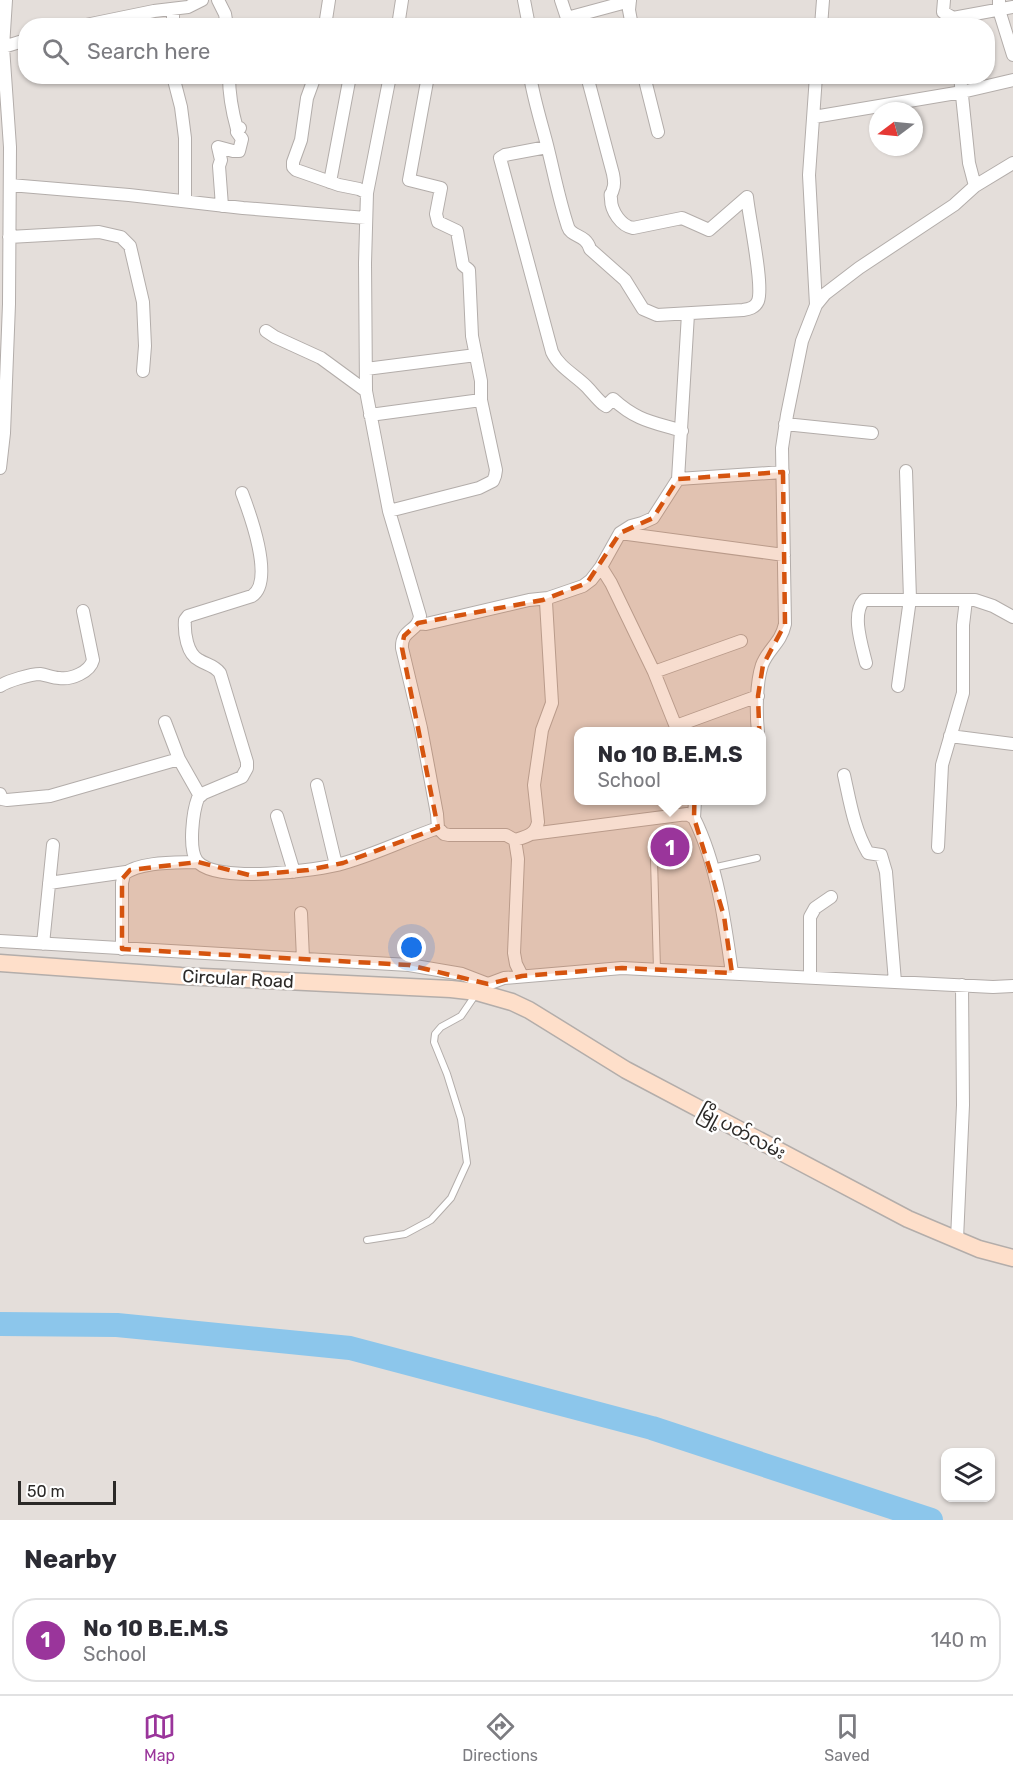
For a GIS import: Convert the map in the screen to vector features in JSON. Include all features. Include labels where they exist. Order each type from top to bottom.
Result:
[{"type":"main road","name":"Circular Road","points":[[0,963],[147,974],[451,989],[482,988]]},
{"type":"main road","name":"မြို့ပတ်လမ်း","points":[[482,988],[529,1010],[626,1070],[908,1219],[979,1249],[1013,1258]]},
{"type":"street","points":[[0,468],[10,185],[10,147],[2,47],[6,0]]},
{"type":"street","points":[[120,18],[188,7],[202,0]]},
{"type":"street","points":[[219,0],[226,18]]},
{"type":"street","points":[[326,18],[329,0]]},
{"type":"street","points":[[399,18],[402,0]]},
{"type":"street","points":[[524,0],[527,18]]},
{"type":"street","points":[[561,0],[567,18]]},
{"type":"street","points":[[574,18],[595,5],[630,0],[631,18]]},
{"type":"street","points":[[822,18],[823,0]]},
{"type":"street","points":[[944,0],[943,12],[949,18]]},
{"type":"street","points":[[964,18],[999,5],[1013,7]]},
{"type":"street","points":[[999,5],[1013,55]]},
{"type":"street","points":[[173,9],[173,18]]},
{"type":"street","points":[[2,47],[18,42]]},
{"type":"street","points":[[814,117],[962,92],[1013,80]]},
{"type":"street","points":[[175,84],[185,138],[185,201]]},
{"type":"street","points":[[222,206],[219,166],[221,160],[218,147],[233,152],[239,151],[242,139],[237,132],[240,128],[237,129],[232,113],[229,84]]},
{"type":"street","points":[[312,84],[307,98],[301,140],[292,162],[293,167],[330,182],[367,193]]},
{"type":"street","points":[[330,182],[348,84]]},
{"type":"street","points":[[388,84],[367,193],[366,391],[389,512],[420,616],[418,623],[401,641],[421,728],[438,828],[444,834],[506,835],[515,840],[526,837],[537,827],[534,785],[541,736],[552,703],[546,602],[548,598]]},
{"type":"street","points":[[389,512],[479,488],[493,481],[495,476],[495,464],[481,400],[481,381],[472,336],[469,270],[463,265],[457,231],[438,222],[436,214],[441,188],[409,180],[427,84]]},
{"type":"street","points":[[532,84],[559,198],[571,232],[584,238],[590,249],[625,280],[643,309],[657,315],[751,308],[756,304],[759,292],[747,197],[709,230],[682,218],[633,228],[627,227],[618,218],[611,201],[614,188],[613,174],[589,84]]},
{"type":"street","points":[[646,84],[658,132]]},
{"type":"street","points":[[816,84],[809,175],[816,305]]},
{"type":"street","points":[[961,84],[969,163],[975,186]]},
{"type":"street","points":[[547,147],[500,158],[552,352],[559,363],[606,406],[613,399],[636,417],[682,431]]},
{"type":"street","points":[[759,727],[758,696],[763,664],[783,633],[786,624],[782,448],[785,424],[802,341],[816,305],[825,294],[859,268],[954,205],[975,186],[1013,163]]},
{"type":"street","points":[[10,185],[366,218]]},
{"type":"street","points":[[9,237],[99,232],[121,237],[130,246],[143,302],[145,346],[143,371]]},
{"type":"street","points":[[418,623],[426,624],[529,600],[548,598],[587,583],[601,567],[620,533],[631,526],[653,518],[678,479],[688,314]]},
{"type":"street","points":[[266,331],[321,358],[366,391]]},
{"type":"street","points":[[366,369],[477,355]]},
{"type":"street","points":[[370,415],[481,400]]},
{"type":"street","points":[[785,424],[872,433]]},
{"type":"street","points":[[898,686],[910,598],[906,471]]},
{"type":"street","points":[[678,479],[783,472]]},
{"type":"street","points":[[242,493],[258,546],[262,572],[261,586],[252,596],[186,617],[184,625],[192,655],[211,665],[220,673],[247,768],[242,777],[200,796],[196,801],[192,839],[193,850],[198,862],[203,866],[219,870],[249,874],[294,872],[336,865],[438,828]]},
{"type":"street","points":[[620,533],[784,555]]},
{"type":"street","points":[[601,567],[654,672],[676,727]]},
{"type":"street","points":[[866,663],[858,631],[861,602],[864,600],[910,598],[975,600],[1013,617]]},
{"type":"street","points":[[938,847],[941,769],[963,693],[963,625],[966,600]]},
{"type":"street","points":[[0,686],[6,682],[39,674],[61,679],[86,671],[92,665],[93,660],[83,611]]},
{"type":"street","points":[[654,672],[741,641]]},
{"type":"street","points":[[682,727],[758,696]]},
{"type":"street","points":[[165,722],[179,759],[200,796]]},
{"type":"street","points":[[950,736],[1013,744]]},
{"type":"street","points":[[0,794],[2,799],[7,800],[50,796],[179,759]]},
{"type":"street","points":[[844,775],[855,826],[863,845],[868,854],[881,855],[886,872],[895,982]]},
{"type":"street","points":[[317,785],[336,865]]},
{"type":"street","points":[[695,805],[694,818],[712,868],[724,916],[732,973]]},
{"type":"street","points":[[531,834],[687,813],[694,818]]},
{"type":"street","points":[[277,816],[294,872]]},
{"type":"street","points":[[515,840],[518,859],[514,953],[522,976]]},
{"type":"street","points":[[43,944],[53,845]]},
{"type":"street","points":[[49,883],[126,872],[136,867],[198,862]]},
{"type":"street","points":[[122,949],[122,879],[126,872]]},
{"type":"street","points":[[810,978],[810,917],[815,908],[831,897]]},
{"type":"street","points":[[301,913],[303,960]]},
{"type":"street","points":[[0,941],[409,965],[462,974],[482,988],[504,978],[622,968],[1013,986]]},
{"type":"street","points":[[957,1239],[963,1105],[962,985]]},
{"type":"lane","points":[[712,868],[757,858]]},
{"type":"lane","points":[[654,859],[657,970]]},
{"type":"lane","points":[[366,1240],[405,1234],[431,1220],[451,1198],[467,1163],[461,1119],[434,1042],[435,1034],[441,1027],[461,1016],[482,988]]},
{"type":"highlighted area","points":[[783,472],[785,624],[763,665],[758,696],[760,752],[695,780],[694,818],[724,916],[732,973],[622,968],[522,976],[488,984],[409,965],[122,949],[122,879],[130,870],[198,862],[249,875],[308,870],[343,863],[438,828],[402,648],[404,636],[418,623],[543,600],[587,583],[620,533],[653,518],[678,479]]},
{"type":"waterway","points":[[0,1324],[117,1325],[350,1348],[652,1428],[931,1520]]},
{"type":"place","name":"No 10 B.E.M.S","points":[[670,847]]}]
